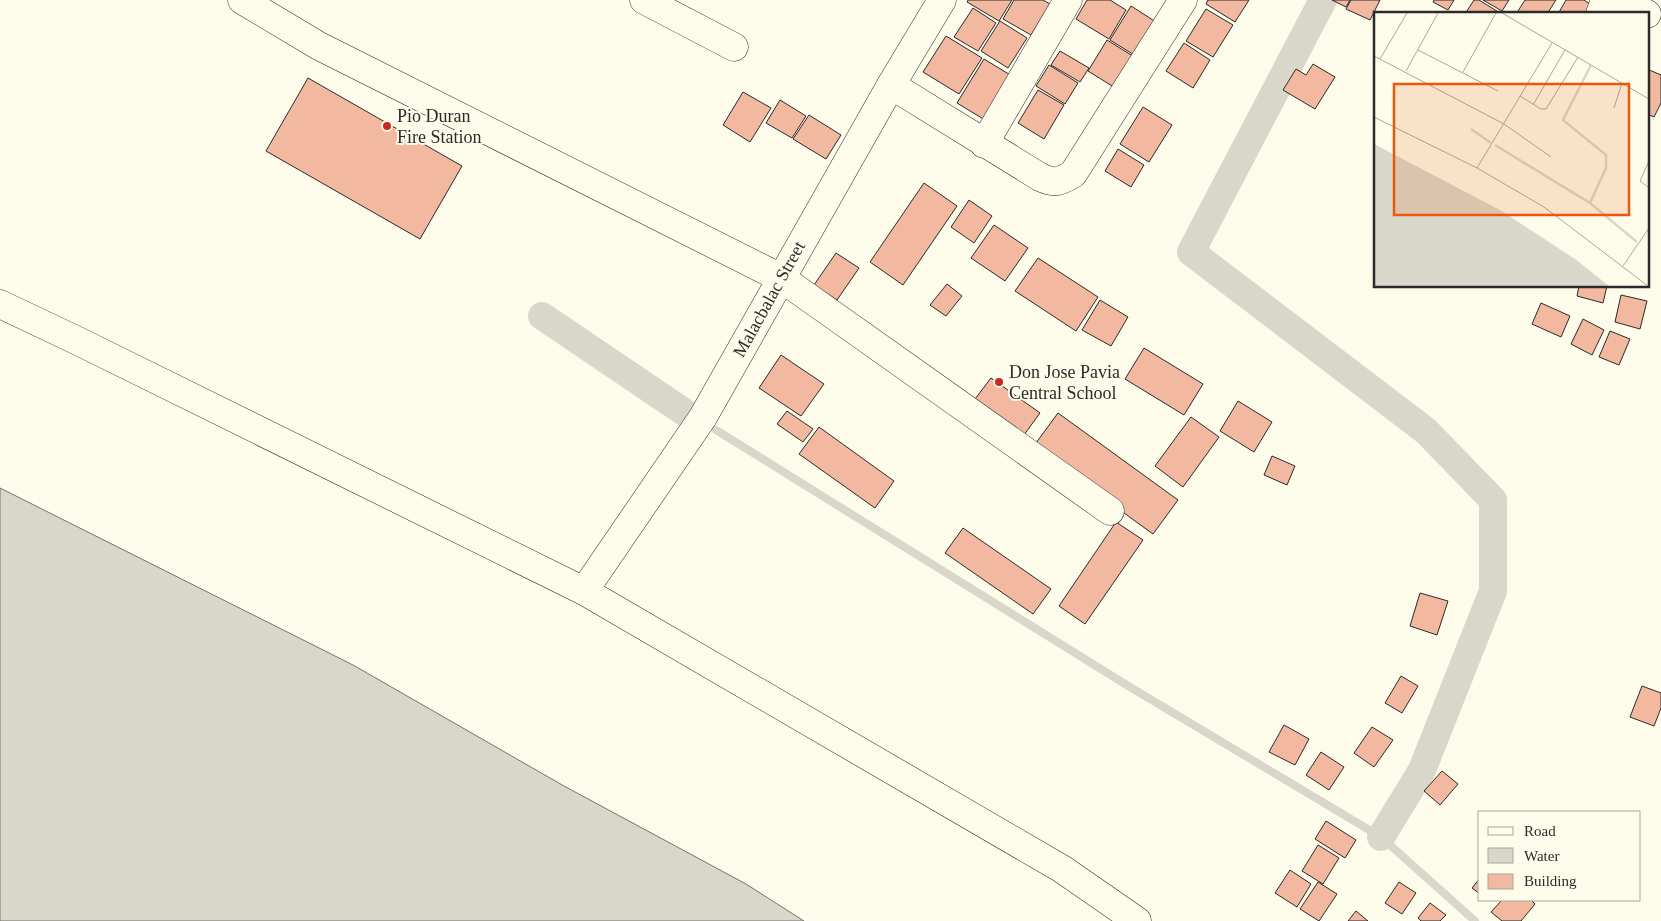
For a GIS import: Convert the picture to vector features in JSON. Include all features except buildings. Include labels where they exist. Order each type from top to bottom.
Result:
[{"type":"street","points":[[242,0],[319,46],[781,278],[1110,511]]},
{"type":"street","points":[[644,0],[734,48]]},
{"type":"street","name":"Malacbalac Street","points":[[584,591],[703,417],[890,85],[942,0]]},
{"type":"street","points":[[984,144],[1068,0]]},
{"type":"street","points":[[890,85],[1040,177],[1052,182],[1062,180],[1073,174],[1183,0]]},
{"type":"street","points":[[1601,12],[1605,0]]},
{"type":"street","points":[[1623,0],[1644,12]]},
{"type":"street","points":[[1648,15],[1661,22]]},
{"type":"street","points":[[0,304],[584,591],[1062,869],[1137,921]]},
{"type":"water","points":[[0,488],[353,665],[564,786],[746,884],[804,921],[0,921]]},
{"type":"waterway","points":[[1323,0],[1191,252],[1426,431],[1493,500],[1493,591],[1422,770],[1381,837]]},
{"type":"waterway","points":[[542,316],[684,412]]},
{"type":"waterway","points":[[716,430],[1125,684],[1381,837],[1475,921]]},
{"type":"place","name":"Pio Duran Fire Station","points":[[387,126]]},
{"type":"place","name":"Don Jose Pavia Central School","points":[[999,382]]}]
